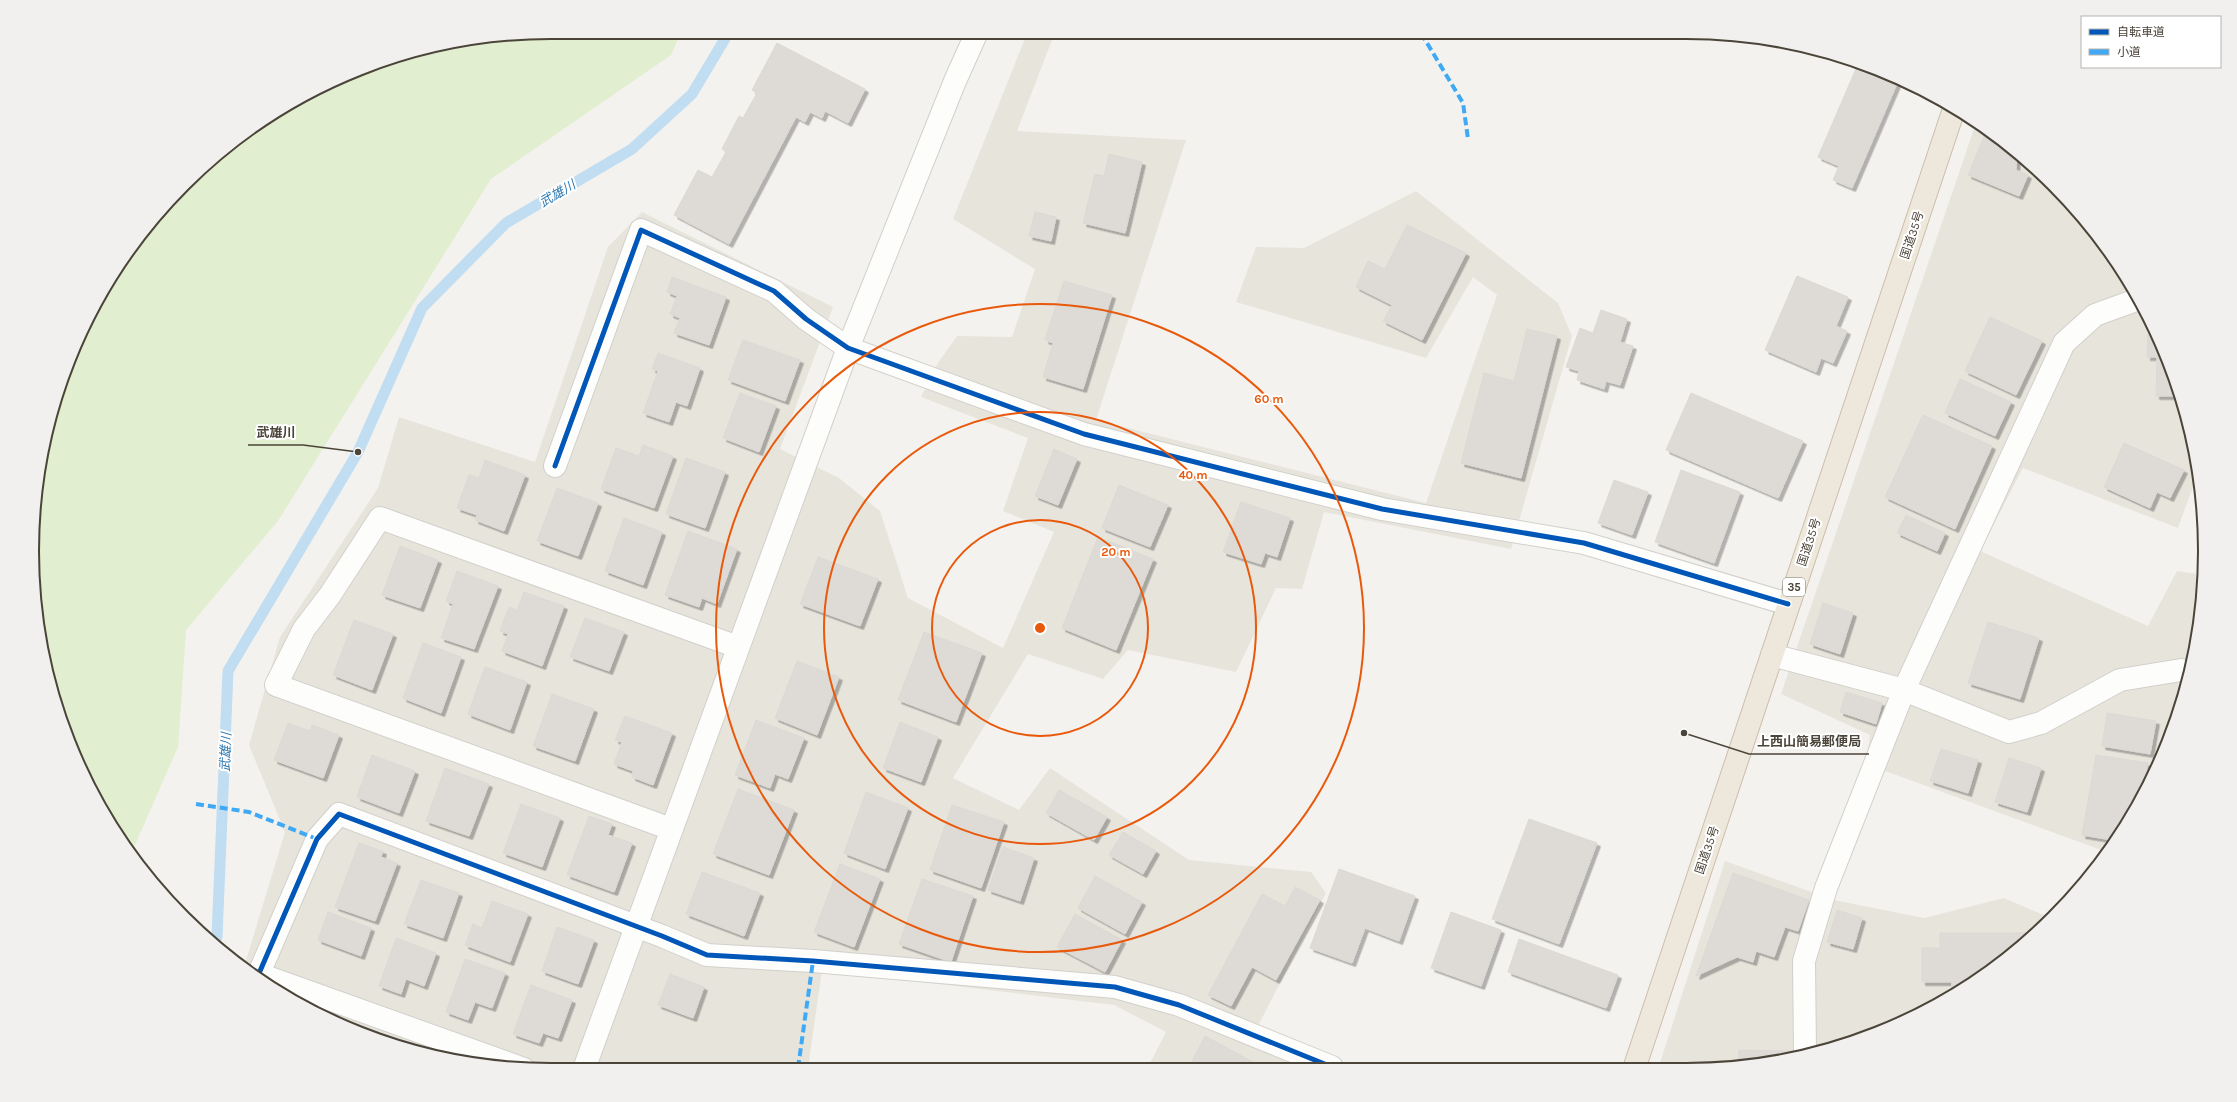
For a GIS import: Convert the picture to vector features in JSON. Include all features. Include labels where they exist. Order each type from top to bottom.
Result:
[{"type":"highway","name":"国道35号","points":[[1636,1063],[1952,114]]},
{"type":"street","points":[[586,1063],[848,348],[955,81],[974,39]]},
{"type":"street","points":[[555,466],[641,230],[774,291],[806,319],[848,348],[1084,434],[1382,509],[1584,543],[1788,604]]},
{"type":"street","points":[[1806,1049],[1804,961],[1826,888],[1904,690],[2064,342],[2095,315],[2132,301]]},
{"type":"street","points":[[671,829],[276,686],[304,629],[330,595],[380,518],[738,647]]},
{"type":"street","points":[[1772,655],[1904,690],[2009,732],[2041,723],[2120,680],[2184,671]]},
{"type":"street","points":[[260,972],[317,839],[339,814],[636,926],[706,955],[813,961],[1114,987],[1179,1005],[1322,1063]]},
{"type":"street","points":[[275,982],[499,1060]]},
{"type":"shaded area","points":[[1025,39],[1052,40],[1017,131],[1186,140],[1096,420],[1426,503],[1497,295],[1473,277],[1426,358],[1236,302],[1256,247],[1304,248],[1416,191],[1558,303],[1572,336],[1511,549],[1324,512],[1302,589],[1276,588],[1236,672],[1128,650],[1103,679],[1028,654],[953,778],[1019,810],[1050,768],[1189,860],[1311,872],[1326,893],[1258,1026],[1304,1045],[1294,1063],[1150,1063],[1166,1032],[1114,1005],[822,970],[809,1063],[551,1063],[484,1059],[418,1046],[355,1024],[295,994],[246,962],[285,832],[249,745],[280,637],[378,488],[399,417],[535,462],[608,247],[642,212],[833,307],[780,449],[839,478],[880,511],[908,598],[1003,648],[1054,532],[1003,511],[1028,438],[921,397],[938,363],[957,336],[1012,337],[1035,269],[953,219]]},
{"type":"shaded area","points":[[1974,128],[2024,166],[2048,189],[2071,213],[2112,267],[2145,325],[2171,386],[2181,418],[2194,484],[2178,528],[2023,468],[1980,551],[2148,626],[2177,571],[2197,574],[2194,618],[2188,651],[2181,684],[2171,716],[2145,777],[2129,807],[2101,850],[1866,764],[1870,735],[1781,694]]},
{"type":"shaded area","points":[[1725,861],[1834,900],[1924,918],[2004,898],[2045,916],[2024,936],[1970,977],[1912,1010],[1851,1036],[1819,1046],[1753,1059],[1719,1062],[1660,1063]]},
{"type":"green space","points":[[551,39],[678,39],[671,55],[491,179],[278,521],[186,630],[178,747],[134,847],[108,807],[78,747],[56,684],[43,618],[39,551],[40,518],[43,484],[56,418],[78,355],[108,295],[125,267],[166,213],[213,166],[267,125],[295,108],[355,78],[418,56],[484,43]]},
{"type":"building","points":[[777,43],[865,89],[848,123],[825,111],[822,118],[810,112],[805,122],[796,117],[729,244],[674,215],[698,170],[712,177],[726,152],[722,149],[739,116],[743,118],[757,93],[752,90]]},
{"type":"building","points":[[1856,68],[1897,85],[1852,188],[1833,180],[1839,166],[1818,157]]},
{"type":"building","points":[[1985,135],[2017,160],[2016,170],[2028,175],[2019,196],[1968,175]]},
{"type":"building","points":[[1109,154],[1142,162],[1125,233],[1083,223],[1095,174],[1104,176]]},
{"type":"building","points":[[1035,212],[1056,217],[1051,241],[1029,236]]},
{"type":"building","points":[[1407,225],[1466,253],[1422,340],[1383,321],[1392,305],[1356,287],[1368,261],[1385,269]]},
{"type":"building","points":[[1797,276],[1848,297],[1836,326],[1847,331],[1833,363],[1821,358],[1816,372],[1765,350]]},
{"type":"building","points":[[672,277],[726,297],[709,345],[674,333],[680,318],[670,314],[677,296],[667,292]]},
{"type":"building","points":[[1064,281],[1112,295],[1083,389],[1043,377],[1053,343],[1045,340]]},
{"type":"building","points":[[1601,310],[1627,319],[1620,342],[1633,346],[1620,385],[1606,381],[1604,389],[1577,380],[1579,371],[1566,367],[1580,328],[1593,333]]},
{"type":"building","points":[[1990,317],[2042,341],[2016,395],[1965,371]]},
{"type":"building","points":[[1527,329],[1557,336],[1521,478],[1461,463],[1484,373],[1514,381]]},
{"type":"building","points":[[2149,334],[2159,355],[2174,396],[2156,396],[2157,357],[2147,357]]},
{"type":"building","points":[[743,340],[800,360],[785,401],[728,380]]},
{"type":"building","points":[[658,353],[700,368],[687,406],[676,402],[669,422],[643,413],[658,371],[652,369]]},
{"type":"building","points":[[1960,379],[2011,402],[1995,436],[1945,413]]},
{"type":"building","points":[[740,393],[776,406],[759,452],[723,438]]},
{"type":"building","points":[[1691,393],[1803,441],[1778,498],[1666,450]]},
{"type":"building","points":[[1923,415],[1992,446],[1955,529],[1885,497]]},
{"type":"building","points":[[2124,443],[2184,470],[2170,498],[2157,492],[2150,508],[2104,487]]},
{"type":"building","points":[[643,445],[673,456],[654,508],[601,489],[616,448],[639,456]]},
{"type":"building","points":[[1054,449],[1077,459],[1058,505],[1035,496]]},
{"type":"building","points":[[686,458],[725,472],[705,528],[666,514]]},
{"type":"building","points":[[485,460],[525,475],[504,531],[475,520],[477,515],[457,508],[469,475],[479,478]]},
{"type":"building","points":[[1681,470],[1740,492],[1714,563],[1655,542]]},
{"type":"building","points":[[1614,480],[1648,492],[1632,535],[1598,523]]},
{"type":"building","points":[[1119,485],[1168,505],[1150,547],[1102,528]]},
{"type":"building","points":[[557,488],[598,503],[578,556],[537,541]]},
{"type":"building","points":[[1241,502],[1290,518],[1277,557],[1265,553],[1261,564],[1223,552]]},
{"type":"building","points":[[1906,515],[1945,533],[1937,551],[1897,533]]},
{"type":"building","points":[[624,518],[662,532],[643,585],[605,571]]},
{"type":"building","points":[[688,531],[737,549],[717,604],[702,598],[699,607],[665,595]]},
{"type":"building","points":[[1098,537],[1153,559],[1116,650],[1062,628]]},
{"type":"building","points":[[400,546],[438,560],[420,608],[382,595]]},
{"type":"building","points":[[818,557],[878,579],[860,626],[800,604]]},
{"type":"building","points":[[457,571],[498,586],[474,649],[441,638],[453,604],[446,601]]},
{"type":"building","points":[[524,592],[564,606],[542,666],[502,651],[508,634],[500,631],[509,607],[517,610]]},
{"type":"building","points":[[1823,603],[1853,613],[1840,654],[1810,644]]},
{"type":"building","points":[[585,618],[624,632],[609,671],[570,657]]},
{"type":"building","points":[[354,620],[393,634],[372,690],[333,675]]},
{"type":"building","points":[[1988,622],[2039,638],[2020,699],[1968,683]]},
{"type":"building","points":[[924,632],[982,653],[956,722],[898,700]]},
{"type":"building","points":[[423,643],[461,657],[441,713],[403,698]]},
{"type":"building","points":[[797,661],[839,677],[817,735],[775,718]]},
{"type":"building","points":[[485,667],[527,682],[510,730],[468,714]]},
{"type":"building","points":[[1846,692],[1882,703],[1876,724],[1840,712]]},
{"type":"building","points":[[552,694],[594,709],[575,761],[533,746]]},
{"type":"building","points":[[2107,713],[2156,721],[2150,754],[2102,746]]},
{"type":"building","points":[[625,716],[672,733],[653,785],[632,777],[633,771],[614,764],[622,742],[615,740]]},
{"type":"building","points":[[756,720],[804,738],[788,779],[775,774],[770,788],[735,775]]},
{"type":"building","points":[[900,722],[938,737],[921,782],[883,768]]},
{"type":"building","points":[[288,723],[310,731],[312,725],[339,735],[323,778],[274,760]]},
{"type":"building","points":[[1941,749],[1978,760],[1968,793],[1930,781]]},
{"type":"building","points":[[372,755],[415,771],[399,813],[357,797]]},
{"type":"building","points":[[2096,755],[2148,763],[2145,777],[2109,839],[2082,835]]},
{"type":"building","points":[[2009,758],[2041,768],[2027,812],[1995,802]]},
{"type":"building","points":[[445,768],[489,784],[469,836],[426,821]]},
{"type":"building","points":[[738,789],[794,810],[769,875],[713,854]]},
{"type":"building","points":[[1059,790],[1107,817],[1094,840],[1046,813]]},
{"type":"building","points":[[866,792],[908,808],[885,869],[844,853]]},
{"type":"building","points":[[521,804],[560,818],[542,867],[503,853]]},
{"type":"building","points":[[952,805],[1004,822],[981,888],[930,870]]},
{"type":"building","points":[[589,816],[612,824],[608,835],[632,843],[614,892],[567,875]]},
{"type":"building","points":[[1529,819],[1597,843],[1559,944],[1492,919]]},
{"type":"building","points":[[1123,832],[1156,851],[1143,874],[1109,855]]},
{"type":"building","points":[[359,843],[383,851],[381,857],[397,863],[375,921],[335,907]]},
{"type":"building","points":[[1003,847],[1034,858],[1020,901],[988,890]]},
{"type":"building","points":[[840,864],[880,879],[854,947],[814,932]]},
{"type":"building","points":[[1339,869],[1415,896],[1399,941],[1365,928],[1352,963],[1310,948]]},
{"type":"building","points":[[702,872],[760,893],[744,936],[686,914]]},
{"type":"building","points":[[1733,873],[1809,900],[1798,931],[1785,927],[1774,957],[1756,951],[1753,962],[1737,957],[1696,976]]},
{"type":"building","points":[[1095,876],[1142,902],[1125,934],[1078,908]]},
{"type":"building","points":[[922,879],[973,896],[951,962],[899,944]]},
{"type":"building","points":[[421,880],[459,893],[443,938],[404,924]]},
{"type":"building","points":[[1295,887],[1320,900],[1276,980],[1252,967],[1231,1006],[1208,995],[1262,894],[1285,906]]},
{"type":"building","points":[[492,901],[528,914],[510,962],[465,945],[473,924],[482,928]]},
{"type":"building","points":[[1837,910],[1862,918],[1853,949],[1827,942]]},
{"type":"building","points":[[328,912],[371,928],[361,956],[318,940]]},
{"type":"building","points":[[1451,912],[1501,930],[1481,986],[1431,968]]},
{"type":"building","points":[[1075,914],[1122,940],[1105,972],[1057,947]]},
{"type":"building","points":[[557,927],[594,940],[578,984],[542,971]]},
{"type":"building","points":[[1940,933],[2027,933],[1998,957],[1951,988],[1952,982],[1922,982],[1922,948],[1940,948]]},
{"type":"building","points":[[396,938],[436,953],[424,986],[406,979],[401,994],[379,986]]},
{"type":"building","points":[[1519,939],[1618,975],[1606,1008],[1508,972]]},
{"type":"building","points":[[465,959],[505,973],[492,1008],[475,1002],[468,1020],[446,1012]]},
{"type":"building","points":[[670,974],[704,987],[693,1018],[658,1005]]},
{"type":"building","points":[[531,985],[572,1000],[558,1038],[543,1033],[539,1043],[513,1034]]},
{"type":"building","points":[[1205,1036],[1255,1063],[1191,1063]]},
{"type":"building","points":[[1739,1050],[1792,1051],[1753,1059],[1738,1060]]},
{"type":"waterway","name":"武雄川","points":[[216,939],[228,671],[358,452],[422,308],[506,223],[632,149],[692,94],[725,39]]},
{"type":"marked path","points":[[1425,39],[1463,103],[1468,139]]},
{"type":"marked path","points":[[196,804],[249,812],[317,839]]},
{"type":"marked path","points":[[799,1063],[813,961]]},
{"type":"cycle path","points":[[555,466],[641,230],[774,291],[806,319],[848,348],[1084,434],[1382,509],[1584,543],[1788,604]]},
{"type":"cycle path","points":[[260,972],[317,839],[339,814],[662,936],[707,955],[813,961],[1115,987],[1179,1005],[1322,1063]]},
{"type":"place","name":"武雄川","points":[[358,452]]},
{"type":"place","name":"上西山簡易郵便局","points":[[1684,733]]}]
